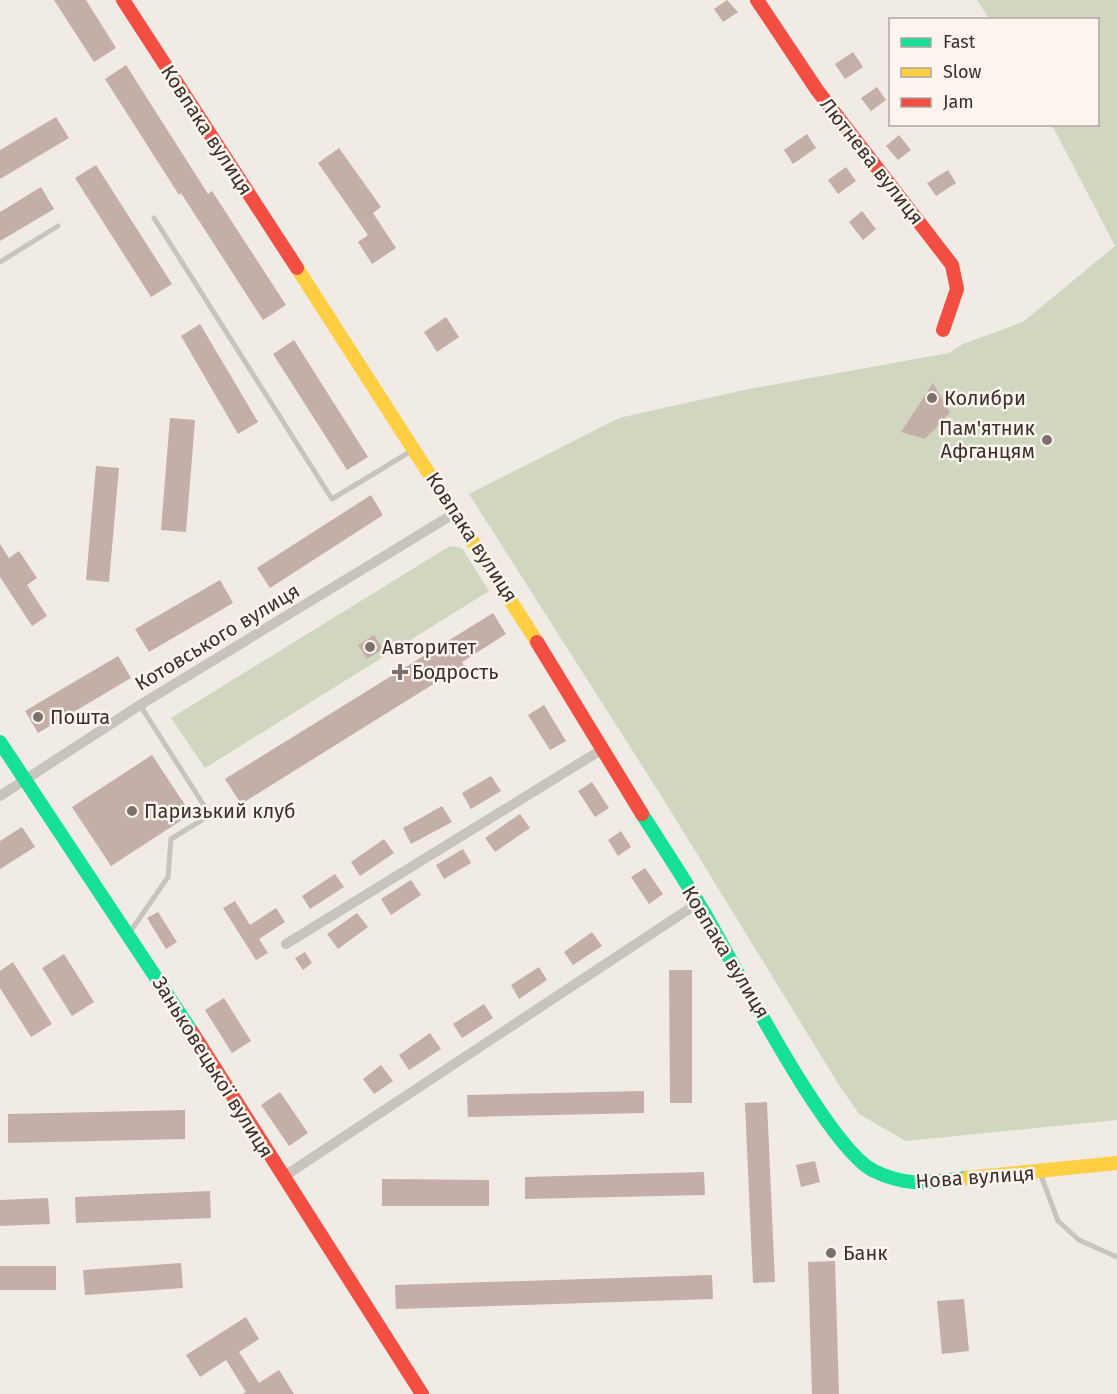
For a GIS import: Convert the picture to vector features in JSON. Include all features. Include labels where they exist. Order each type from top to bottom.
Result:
[{"type":"street","name":"Ковпака вулиця","points":[[123,0],[513,601],[601,750],[698,903],[804,1085]]},
{"type":"street","name":"Лютнева вулиця","points":[[757,0],[817,90],[952,265],[957,289],[943,330]]},
{"type":"street","name":"Котовського вулиця","points":[[0,795],[140,705],[455,513]]},
{"type":"street","name":"Заньковецької вулиця","points":[[0,742],[129,934],[422,1394]]},
{"type":"street","points":[[286,944],[601,750]]},
{"type":"street","points":[[283,1177],[698,903]]},
{"type":"street","name":"Нова вулиця","points":[[804,1085],[844,1145],[872,1170],[909,1184],[1040,1173],[1117,1163]]},
{"type":"lane","points":[[154,218],[332,499],[415,448]]},
{"type":"lane","points":[[0,262],[58,226]]},
{"type":"lane","points":[[129,934],[168,877],[171,839],[210,815],[140,705]]},
{"type":"lane","points":[[1040,1173],[1058,1221],[1079,1240],[1117,1257]]},
{"type":"green space","points":[[977,0],[1117,0],[1117,1120],[906,1141],[859,1114],[839,1085],[662,797],[469,494],[619,418],[749,389],[949,353],[963,344],[1023,322],[1115,246],[1053,126],[1099,126],[1099,18],[988,18]]},
{"type":"green space","points":[[450,546],[462,548],[489,591],[205,768],[171,718]]},
{"type":"building","points":[[54,0],[86,0],[116,48],[94,62]]},
{"type":"building","points":[[727,0],[738,12],[723,22],[714,9]]},
{"type":"building","points":[[853,52],[863,67],[845,79],[835,64]]},
{"type":"building","points":[[126,65],[208,194],[212,191],[286,305],[263,320],[105,79]]},
{"type":"building","points":[[877,87],[886,100],[871,111],[861,98]]},
{"type":"building","points":[[56,117],[69,138],[0,179],[0,150]]},
{"type":"building","points":[[807,134],[816,148],[793,164],[784,150]]},
{"type":"building","points":[[899,135],[911,150],[898,160],[886,146]]},
{"type":"building","points":[[339,148],[381,207],[373,213],[396,248],[372,264],[358,242],[368,235],[318,163]]},
{"type":"building","points":[[96,165],[172,284],[151,297],[75,178]]},
{"type":"building","points":[[846,167],[856,181],[838,194],[828,180]]},
{"type":"building","points":[[948,170],[956,183],[936,196],[927,183]]},
{"type":"building","points":[[41,187],[54,209],[0,241],[0,212]]},
{"type":"building","points":[[862,211],[876,229],[863,240],[849,222]]},
{"type":"building","points":[[446,317],[459,337],[437,352],[424,332]]},
{"type":"building","points":[[200,324],[258,422],[238,434],[181,336]]},
{"type":"building","points":[[294,340],[368,457],[347,470],[273,354]]},
{"type":"building","name":"Колибри","points":[[933,383],[950,413],[925,439],[901,432]]},
{"type":"building","points":[[170,418],[195,420],[186,532],[161,530]]},
{"type":"building","points":[[96,466],[119,468],[109,582],[86,580]]},
{"type":"building","points":[[371,495],[383,515],[270,588],[257,568]]},
{"type":"building","points":[[0,544],[9,558],[19,551],[37,578],[27,585],[47,616],[32,626],[0,577]]},
{"type":"building","points":[[220,580],[233,603],[149,652],[135,629]]},
{"type":"building","points":[[493,613],[506,634],[462,662],[464,665],[241,804],[225,779]]},
{"type":"building","name":"Авторитет","points":[[374,635],[383,649],[367,659],[358,645]]},
{"type":"building","points":[[118,656],[131,678],[38,733],[25,711]]},
{"type":"building","points":[[544,705],[566,741],[550,750],[528,715]]},
{"type":"building","name":"Паризький клуб","points":[[152,755],[191,814],[111,866],[72,807]]},
{"type":"building","points":[[491,776],[501,791],[471,809],[462,793]]},
{"type":"building","points":[[592,782],[609,808],[595,817],[578,791]]},
{"type":"building","points":[[442,806],[452,822],[411,844],[403,828]]},
{"type":"building","points":[[520,814],[530,828],[495,852],[485,838]]},
{"type":"building","points":[[22,827],[35,847],[0,869],[0,841]]},
{"type":"building","points":[[621,831],[631,847],[618,856],[608,840]]},
{"type":"building","points":[[384,839],[394,853],[360,876],[351,862]]},
{"type":"building","points":[[463,849],[471,863],[444,879],[436,865]]},
{"type":"building","points":[[645,868],[663,894],[649,904],[631,877]]},
{"type":"building","points":[[335,874],[344,887],[310,909],[302,896]]},
{"type":"building","points":[[411,880],[421,895],[391,915],[381,899]]},
{"type":"building","points":[[235,901],[250,925],[276,908],[285,922],[259,939],[268,953],[256,960],[223,908]]},
{"type":"building","points":[[158,912],[177,942],[166,949],[147,918]]},
{"type":"building","points":[[357,913],[368,927],[338,949],[327,934]]},
{"type":"building","points":[[592,932],[602,946],[573,965],[564,952]]},
{"type":"building","points":[[305,952],[312,963],[303,970],[295,958]]},
{"type":"building","points":[[64,954],[94,1002],[72,1016],[42,968]]},
{"type":"building","points":[[13,962],[52,1024],[31,1037],[0,988],[0,971]]},
{"type":"building","points":[[539,967],[547,980],[519,999],[511,985]]},
{"type":"building","points":[[669,970],[692,970],[692,1103],[670,1103]]},
{"type":"building","points":[[224,998],[251,1041],[232,1053],[205,1010]]},
{"type":"building","points":[[484,1004],[493,1018],[462,1038],[453,1024]]},
{"type":"building","points":[[430,1033],[441,1049],[409,1070],[399,1055]]},
{"type":"building","points":[[381,1065],[393,1081],[374,1094],[363,1079]]},
{"type":"building","points":[[644,1091],[644,1113],[468,1117],[467,1095]]},
{"type":"building","points":[[280,1092],[308,1133],[289,1146],[261,1105]]},
{"type":"building","points":[[767,1102],[775,1282],[753,1283],[745,1103]]},
{"type":"building","points":[[185,1110],[185,1139],[8,1143],[8,1114]]},
{"type":"building","points":[[815,1161],[820,1182],[801,1187],[796,1165]]},
{"type":"building","points":[[704,1172],[705,1195],[525,1199],[525,1177]]},
{"type":"building","points":[[382,1179],[489,1180],[489,1206],[382,1206]]},
{"type":"building","points":[[210,1191],[211,1218],[76,1223],[75,1197]]},
{"type":"building","points":[[48,1198],[50,1224],[0,1226],[0,1200]]},
{"type":"building","points":[[835,1261],[839,1394],[812,1394],[808,1262]]},
{"type":"building","points":[[181,1263],[183,1288],[85,1295],[83,1270]]},
{"type":"building","points":[[0,1266],[56,1266],[56,1290],[0,1290]]},
{"type":"building","points":[[712,1275],[713,1299],[396,1309],[395,1285]]},
{"type":"building","points":[[964,1299],[969,1351],[942,1354],[937,1301]]},
{"type":"building","points":[[246,1317],[259,1339],[239,1352],[259,1383],[279,1370],[294,1394],[242,1394],[246,1392],[226,1360],[200,1377],[186,1355]]},
{"type":"traffic: fast","points":[[0,742],[192,1032]]},
{"type":"traffic: fast","points":[[642,814],[705,914],[808,1094],[832,1129],[855,1156],[874,1171],[898,1180],[930,1182],[967,1178]]},
{"type":"traffic: slow","points":[[297,268],[537,642]]},
{"type":"traffic: slow","points":[[967,1178],[1117,1163]]},
{"type":"traffic: jam","points":[[123,0],[297,268]]},
{"type":"traffic: jam","points":[[757,0],[817,90],[952,265],[957,289],[943,330]]},
{"type":"traffic: jam","points":[[537,642],[642,814]]},
{"type":"traffic: jam","points":[[192,1032],[422,1394]]},
{"type":"place","name":"Колибри","points":[[932,398]]},
{"type":"place","name":"Пам'ятник Афганцям","points":[[1047,440]]},
{"type":"place","name":"Авторитет","points":[[370,647]]},
{"type":"place","name":"Бодрость","points":[[400,672]]},
{"type":"place","name":"Пошта","points":[[38,717]]},
{"type":"place","name":"Паризький клуб","points":[[132,811]]},
{"type":"place","name":"Банк","points":[[831,1253]]}]
